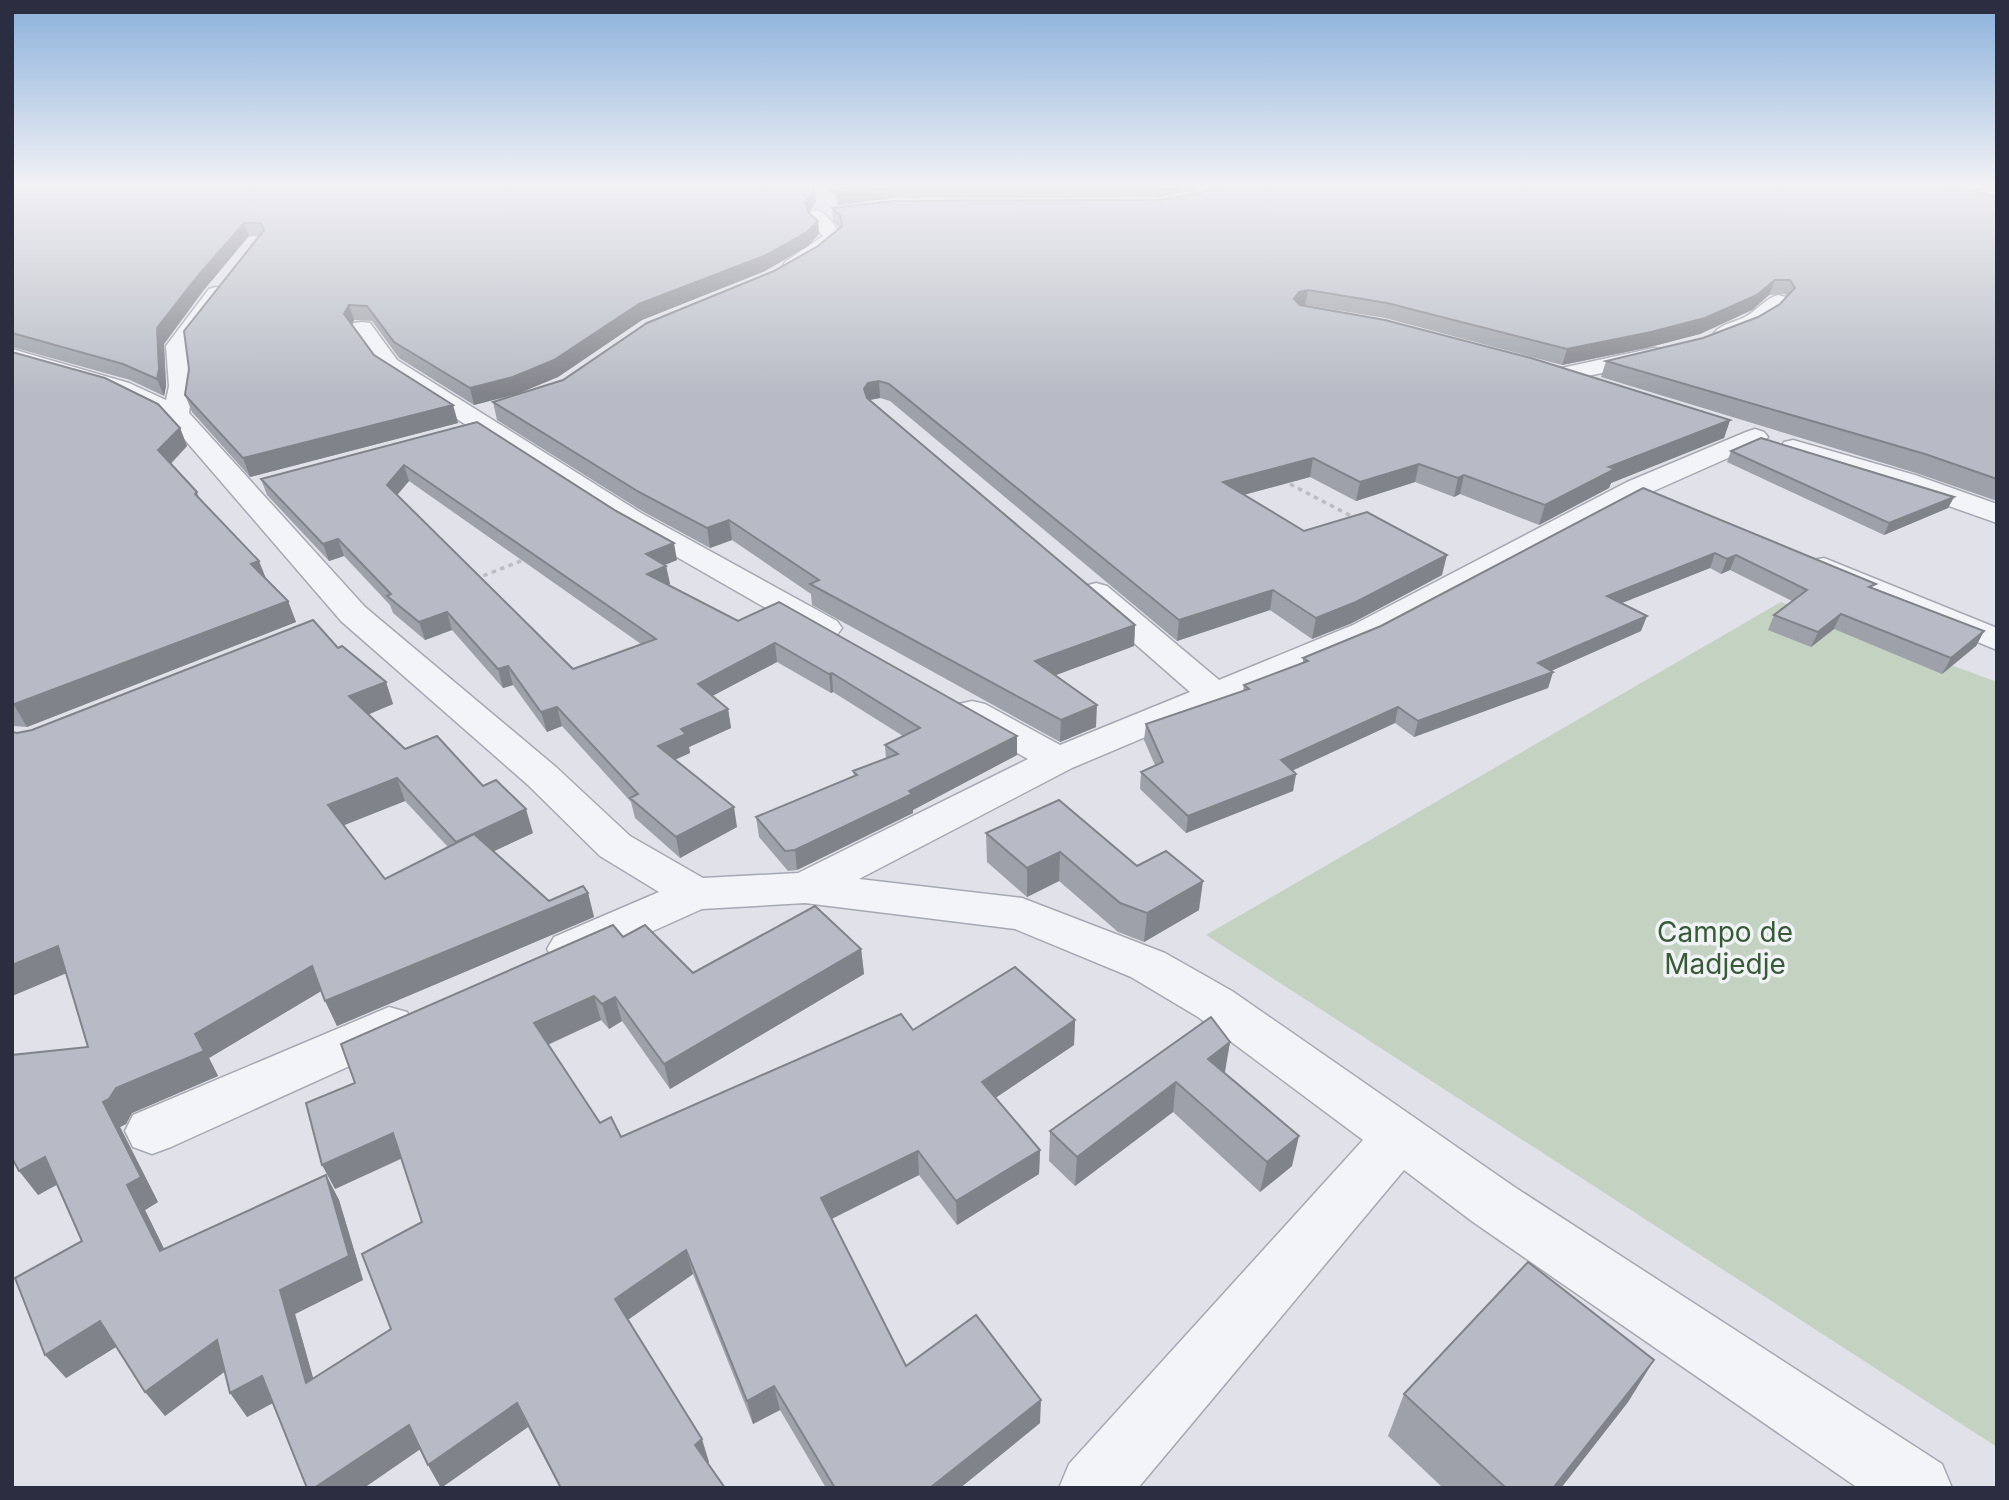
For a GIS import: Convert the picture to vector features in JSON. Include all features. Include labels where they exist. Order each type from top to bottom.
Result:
[{"type":"street","points":[[771,279],[808,254]]},
{"type":"street","points":[[176,414],[181,386],[177,346],[227,279]]},
{"type":"street","points":[[1705,340],[1749,325],[1769,312],[1778,301]]},
{"type":"street","points":[[362,328],[389,365],[631,519],[845,640]]},
{"type":"street","points":[[1610,390],[1548,371],[1674,349]]},
{"type":"street","points":[[12,356],[121,388],[176,414],[256,486],[340,619],[542,776],[615,846],[696,894]]},
{"type":"street","points":[[1715,424],[1905,481],[1997,514]]},
{"type":"street","points":[[805,888],[1058,761],[1365,632],[1637,488],[1755,437]]},
{"type":"street","points":[[1637,488],[1676,504]]},
{"type":"street","points":[[1803,558],[1997,639]]},
{"type":"street","points":[[1078,578],[1214,694]]},
{"type":"street","points":[[952,700],[1058,761]]},
{"type":"street","points":[[535,963],[622,928],[696,894],[805,888],[1022,914],[1148,965],[1215,1004],[1493,1204],[1919,1488]]},
{"type":"street","points":[[152,1131],[423,1011]]},
{"type":"street","points":[[1093,1488],[1400,1136]]},
{"type":"path","points":[[1277,477],[1360,521]]},
{"type":"path","points":[[465,583],[529,558]]},
{"type":"green space","name":"Campo de Madjedje","points":[[1781,602],[1997,682],[1997,1447],[1206,935]]},
{"type":"building","points":[[12,254],[217,254],[157,328],[157,379],[123,364],[12,333]]},
{"type":"building","points":[[245,254],[768,254],[639,304],[554,360],[513,377],[470,388],[394,342],[367,306],[349,305],[344,314],[374,355],[453,405],[243,458],[185,395],[189,369],[184,331]]},
{"type":"building","points":[[804,254],[1997,254],[1997,479],[1925,454],[1606,361],[1703,338],[1758,317],[1780,304],[1795,288],[1790,280],[1775,280],[1757,295],[1705,318],[1567,349],[1387,303],[1308,290],[1299,292],[1294,299],[1300,305],[1385,320],[1531,358],[1730,420],[1609,467],[1615,469],[1545,505],[1464,475],[1458,478],[1419,464],[1360,482],[1313,458],[1223,482],[1304,531],[1367,512],[1447,555],[1356,602],[1316,618],[1273,590],[1179,620],[889,384],[879,381],[868,383],[864,389],[867,398],[1135,625],[1035,661],[1097,705],[1061,720],[810,584],[819,580],[729,520],[707,528],[639,492],[493,402],[563,380],[647,323],[774,271]]},
{"type":"building","points":[[12,352],[105,378],[158,404],[180,428],[158,450],[197,492],[195,494],[259,561],[251,564],[288,601],[12,705]]},
{"type":"building","points":[[477,422],[616,511],[674,543],[646,554],[666,566],[647,574],[738,621],[779,602],[1017,736],[909,791],[912,794],[795,850],[785,851],[756,817],[857,775],[853,771],[898,754],[885,745],[920,728],[832,673],[829,674],[775,643],[698,684],[728,709],[681,729],[686,734],[658,746],[734,807],[676,837],[630,798],[638,794],[557,707],[541,712],[508,666],[498,669],[447,612],[419,622],[387,596],[391,594],[338,539],[323,544],[261,479]],"holes":[[[404,465],[656,639],[573,669],[387,485]]]},
{"type":"building","points":[[1761,438],[1954,497],[1889,523],[1731,451]]},
{"type":"building","points":[[1643,488],[1876,584],[1869,587],[1984,631],[1951,658],[1841,614],[1818,632],[1774,615],[1807,590],[1736,555],[1727,559],[1715,553],[1607,596],[1647,616],[1538,663],[1553,672],[1418,721],[1398,707],[1281,760],[1296,774],[1188,816],[1141,772],[1163,762],[1146,724],[1249,689],[1244,685],[1308,661],[1303,658],[1381,626]]},
{"type":"building","points":[[313,620],[338,648],[342,646],[386,682],[349,696],[405,749],[437,736],[483,786],[496,780],[526,809],[456,842],[397,778],[328,805],[385,879],[474,834],[549,901],[583,886],[588,893],[325,1001],[312,966],[195,1034],[204,1051],[116,1088],[109,1099],[103,1102],[141,1177],[127,1185],[160,1251],[326,1175],[349,1256],[280,1290],[306,1383],[391,1329],[362,1254],[422,1222],[393,1133],[322,1165],[306,1103],[355,1083],[341,1044],[613,925],[623,937],[645,925],[693,973],[815,906],[861,949],[664,1064],[615,997],[602,1004],[594,996],[534,1023],[600,1123],[611,1117],[621,1137],[901,1014],[913,1030],[1015,967],[1075,1020],[982,1082],[1040,1150],[956,1201],[918,1151],[821,1198],[906,1366],[976,1315],[1041,1400],[932,1488],[835,1488],[774,1386],[747,1401],[686,1250],[615,1299],[702,1439],[695,1445],[725,1488],[561,1488],[517,1403],[428,1465],[409,1425],[314,1488],[307,1488],[262,1376],[230,1393],[217,1340],[145,1392],[100,1321],[45,1355],[15,1278],[82,1241],[45,1157],[19,1171],[12,1158],[12,1055],[88,1047],[58,946],[12,965],[12,732],[32,730]]},
{"type":"building","points":[[1059,800],[1137,866],[1166,851],[1203,881],[1147,913],[1120,903],[1060,852],[1027,868],[986,833]]},
{"type":"building","points":[[1211,1017],[1230,1042],[1208,1059],[1299,1136],[1267,1162],[1176,1082],[1077,1157],[1050,1131]]},
{"type":"building","points":[[1528,1262],[1654,1360],[1553,1488],[1506,1488],[1404,1394]]}]
